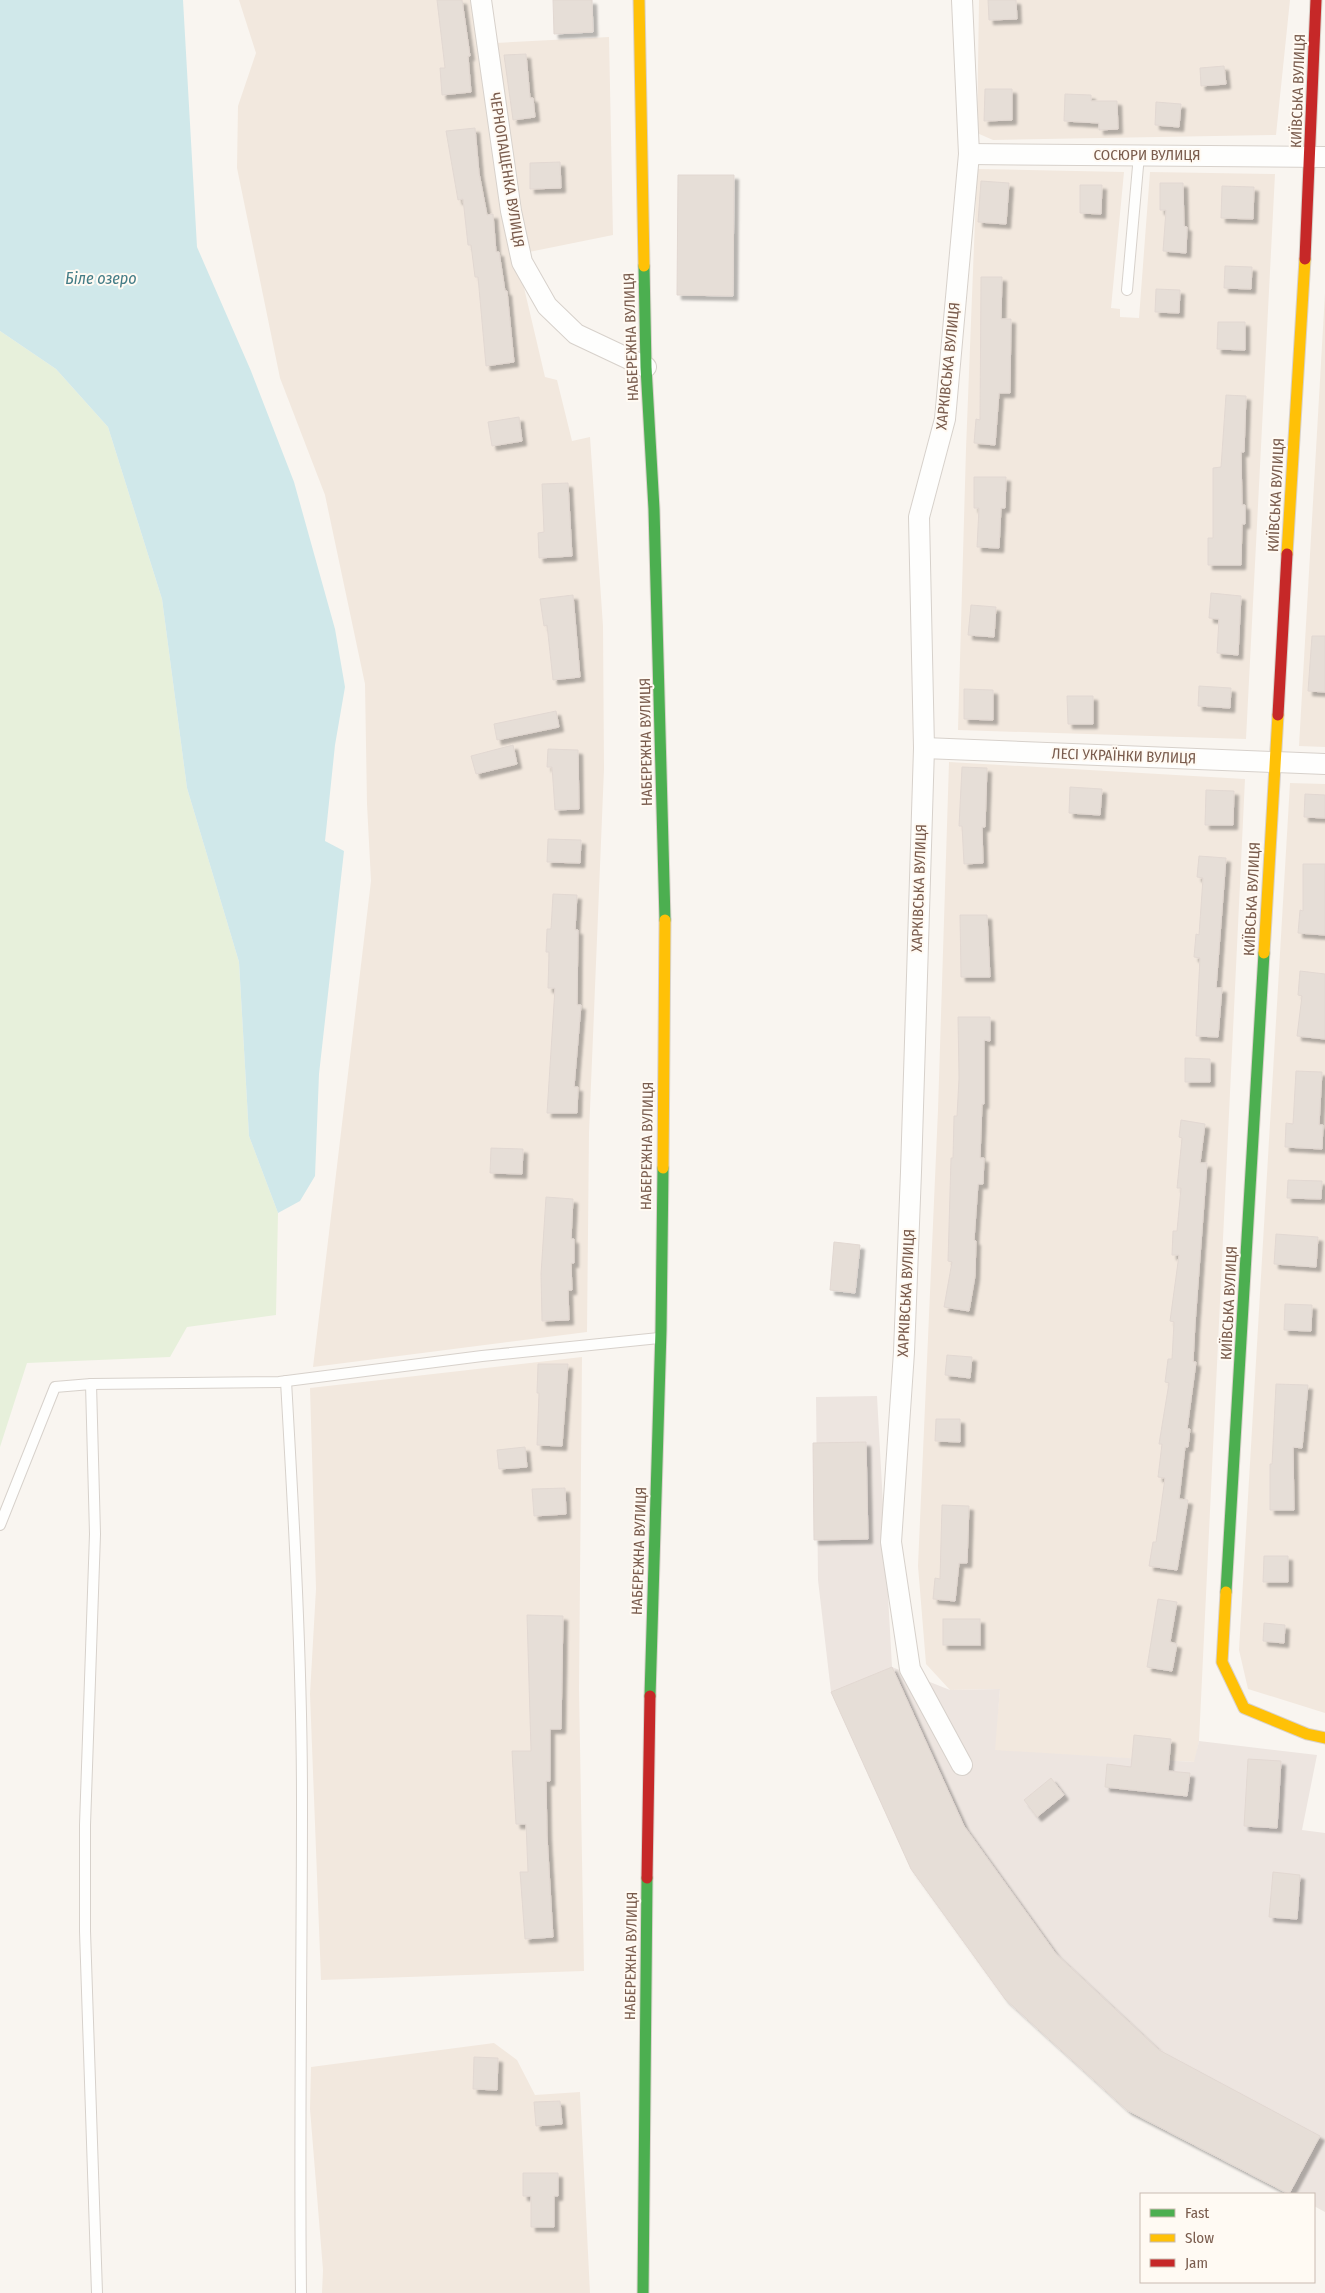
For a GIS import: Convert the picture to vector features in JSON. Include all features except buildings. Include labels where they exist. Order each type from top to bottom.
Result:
[{"type":"main road","name":"НАБЕРЕЖНА ВУЛИЦЯ","points":[[639,0],[646,367],[656,549],[665,922],[660,1338],[651,1665],[644,2070],[644,2293]]},
{"type":"main road","name":"КИЇВСЬКА ВУЛИЦЯ","points":[[1316,0],[1318,157],[1275,762],[1222,1662],[1244,1708],[1307,1734],[1325,1738]]},
{"type":"street","name":"ЧЕРНОПАЩЕНКА ВУЛИЦЯ","points":[[481,0],[511,211],[522,262],[547,306],[576,334],[646,367]]},
{"type":"street","name":"ХАРКІВСЬКА ВУЛИЦЯ","points":[[962,0],[969,154],[945,419],[919,517],[924,748],[904,1352],[890,1542],[910,1669],[962,1765]]},
{"type":"street","name":"СОСЮРИ ВУЛИЦЯ","points":[[969,154],[1318,157]]},
{"type":"street","name":"ЛЕСІ УКРАЇНКИ ВУЛИЦЯ","points":[[924,748],[1325,764]]},
{"type":"lane","points":[[1128,290],[1139,155]]},
{"type":"lane","points":[[0,1525],[55,1387],[91,1384],[286,1381],[482,1356],[660,1338]]},
{"type":"lane","points":[[286,1381],[298,1594],[302,1792],[300,2126],[302,2293]]},
{"type":"lane","points":[[91,1384],[95,1534],[85,1825],[85,1931],[97,2293]]},
{"type":"shaded area","points":[[239,0],[472,0],[494,160],[545,377],[557,380],[572,441],[590,437],[603,626],[604,769],[589,1133],[587,1332],[313,1367],[371,881],[367,804],[365,684],[325,495],[280,378],[237,168],[238,106],[256,53]]},
{"type":"shaded area","points":[[979,0],[1290,0],[1276,135],[993,140],[977,133]]},
{"type":"shaded area","points":[[609,37],[613,235],[529,252],[511,160],[496,43]]},
{"type":"shaded area","points":[[977,169],[1124,172],[1111,308],[1120,309],[1120,317],[1139,318],[1150,172],[1275,174],[1246,739],[958,730],[966,449]]},
{"type":"shaded area","points":[[1325,293],[1325,747],[1299,746]]},
{"type":"shaded area","points":[[949,762],[1245,779],[1199,1741],[1195,1762],[994,1751],[1000,1689],[950,1690],[926,1664],[918,1566],[938,1110]]},
{"type":"shaded area","points":[[1290,783],[1325,784],[1325,1713],[1248,1689],[1239,1650]]},
{"type":"shaded area","points":[[582,1357],[579,1689],[584,1971],[321,1980],[310,1694],[316,1589],[310,1388]]},
{"type":"shaded area","points":[[877,1396],[892,1667],[950,1690],[1000,1689],[995,1750],[1194,1762],[1199,1741],[1317,1755],[1302,1830],[1325,1833],[1325,2212],[1315,2207],[1315,2193],[1288,2193],[1127,2110],[912,1870],[831,1692],[818,1580],[816,1397]]},
{"type":"shaded area","points":[[494,2043],[517,2060],[535,2095],[580,2092],[590,2293],[322,2293],[323,2270],[310,2109],[311,2067]]},
{"type":"green space","points":[[0,331],[56,369],[108,427],[162,599],[187,788],[239,962],[249,1136],[278,1213],[276,1315],[187,1327],[170,1357],[27,1363],[0,1447]]},
{"type":"water","name":"Біле озеро","points":[[0,0],[183,0],[197,247],[251,371],[294,482],[335,629],[345,687],[335,745],[325,841],[344,851],[319,1074],[315,1176],[300,1201],[278,1213],[249,1136],[239,962],[187,788],[162,599],[108,427],[56,369],[0,331]]},
{"type":"traffic: fast","points":[[644,266],[646,367],[654,509],[665,920]]},
{"type":"traffic: fast","points":[[1226,1592],[1264,953]]},
{"type":"traffic: fast","points":[[650,1696],[661,1330],[663,1168]]},
{"type":"traffic: fast","points":[[643,2293],[647,1878]]},
{"type":"traffic: slow","points":[[639,0],[644,266]]},
{"type":"traffic: slow","points":[[1287,554],[1305,259]]},
{"type":"traffic: slow","points":[[1264,953],[1278,715]]},
{"type":"traffic: slow","points":[[663,1168],[665,920]]},
{"type":"traffic: slow","points":[[1226,1592],[1222,1662],[1244,1708],[1307,1734],[1325,1738]]},
{"type":"traffic: jam","points":[[1305,259],[1316,0]]},
{"type":"traffic: jam","points":[[1278,715],[1287,554]]},
{"type":"traffic: jam","points":[[647,1878],[650,1696]]}]
